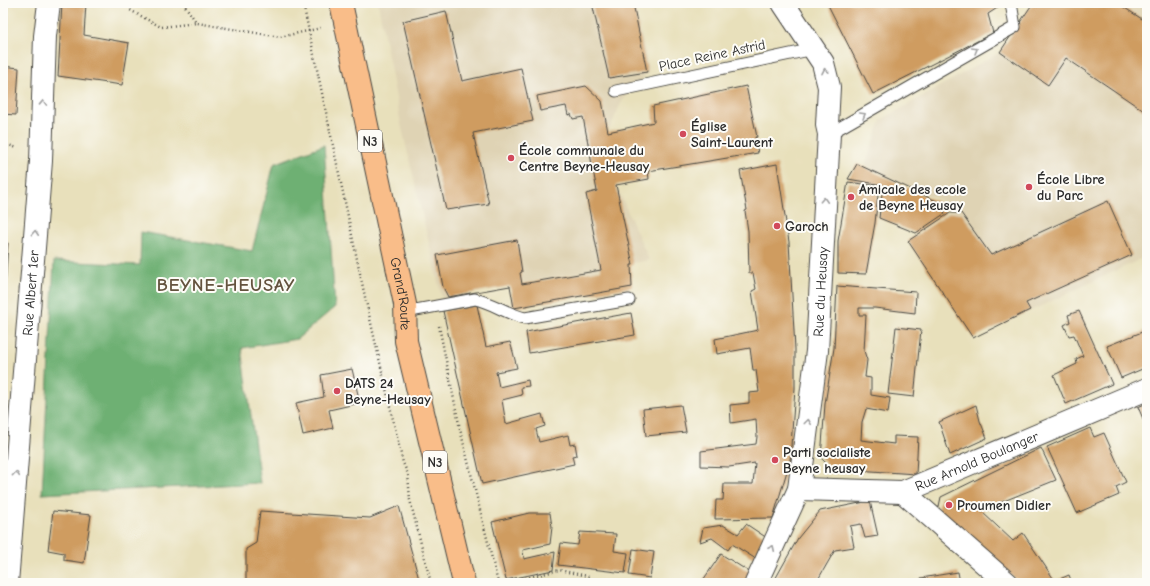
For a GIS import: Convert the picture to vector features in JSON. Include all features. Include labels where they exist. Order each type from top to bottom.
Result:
[{"type":"main road","name":"Grand'Route","points":[[343,13],[405,304],[406,341],[464,583]]},
{"type":"street","name":"Rue Albert 1er","points":[[7,583],[40,168],[45,36],[49,3]]},
{"type":"street","name":"Rue du Heusay","points":[[756,583],[799,489],[817,351],[829,134],[827,125],[829,87],[823,62],[783,3]]},
{"type":"street","name":"Rue Arnold Boulanger","points":[[799,489],[903,492],[1147,389]]},
{"type":"street","points":[[903,492],[1007,583]]},
{"type":"lane","points":[[829,134],[1015,27],[1012,3]]},
{"type":"lane","name":"Place Reine Astrid","points":[[616,90],[814,49]]},
{"type":"lane","points":[[405,312],[475,299],[486,301],[511,315],[525,318],[629,300]]},
{"type":"path","points":[[133,3],[130,10],[161,27],[197,23],[280,37],[309,31],[343,13]]},
{"type":"path","points":[[183,3],[197,23]]},
{"type":"path","points":[[303,3],[368,313],[403,463],[408,474],[410,500],[431,583]]},
{"type":"path","points":[[435,306],[452,393],[498,583]]},
{"type":"path","points":[[506,583],[559,570],[587,576],[596,583]]},
{"type":"shaded area","name":"École communale du Centre Beyne-Heusay","points":[[378,3],[634,3],[649,72],[623,99],[608,132],[616,185],[649,260],[442,299],[401,124]]},
{"type":"shaded area","name":"École Libre du Parc","points":[[1033,3],[1147,3],[1147,256],[973,338],[908,241],[955,207],[865,166],[881,120],[1000,52]]},
{"type":"green space","points":[[324,145],[335,307],[297,339],[242,348],[260,483],[42,494],[54,261],[140,265],[141,232],[252,251],[274,164]]},
{"type":"building","points":[[62,3],[86,3],[84,35],[129,43],[122,85],[58,76]]},
{"type":"building","points":[[592,3],[633,3],[647,72],[609,78]]},
{"type":"building","points":[[827,3],[1005,3],[988,14],[993,33],[873,94]]},
{"type":"building","points":[[1033,3],[1117,3],[1142,19],[1147,13],[1147,113],[1066,58],[1048,85],[1000,52]]},
{"type":"building","points":[[446,11],[462,81],[521,68],[533,121],[473,133],[489,204],[446,210],[403,21]]},
{"type":"building","points":[[3,66],[19,68],[16,115],[3,114]]},
{"type":"building","points":[[586,86],[602,101],[608,132],[654,122],[653,106],[746,86],[757,137],[755,137],[758,153],[648,171],[649,179],[616,185],[633,265],[631,265],[632,287],[514,308],[510,286],[448,297],[443,287],[437,255],[517,240],[522,272],[520,273],[522,284],[601,270],[586,194],[597,191],[583,117],[573,119],[571,114],[568,115],[566,106],[540,111],[537,96]]},
{"type":"building","points":[[777,164],[789,242],[795,349],[795,388],[790,461],[773,518],[715,519],[716,500],[723,500],[724,484],[753,484],[755,463],[729,467],[701,466],[701,451],[756,444],[757,437],[756,419],[731,423],[730,405],[749,403],[749,393],[759,392],[756,370],[753,370],[750,348],[717,354],[715,339],[758,330],[752,291],[756,289],[753,273],[749,273],[748,231],[745,211],[747,210],[740,171]]},
{"type":"building","points":[[857,164],[947,206],[944,214],[916,233],[879,218],[883,185],[848,179]]},
{"type":"building","points":[[848,182],[879,186],[875,223],[866,274],[838,273],[838,241]]},
{"type":"building","points":[[1108,201],[1132,255],[1026,303],[1030,310],[973,338],[908,241],[950,213],[961,213],[991,255]]},
{"type":"building","points":[[3,242],[8,243],[5,288],[3,288]]},
{"type":"building","points":[[837,286],[916,292],[915,313],[875,308],[859,308],[859,315],[866,315],[864,351],[867,360],[865,377],[871,378],[871,395],[890,398],[888,413],[866,409],[862,422],[861,440],[894,444],[894,436],[918,437],[916,474],[842,469],[829,466],[821,458],[825,404],[834,348]]},
{"type":"building","points":[[477,305],[486,347],[510,342],[513,352],[517,368],[496,372],[499,387],[528,380],[529,386],[521,387],[522,395],[502,400],[506,424],[542,414],[545,426],[536,429],[539,442],[568,435],[570,445],[575,444],[577,455],[572,456],[574,464],[482,484],[443,311]]},
{"type":"building","points":[[1079,311],[1112,384],[1066,404],[1054,375],[1077,364],[1076,359],[1083,356],[1074,335],[1069,336],[1064,325],[1070,322],[1068,315]]},
{"type":"building","points":[[631,313],[635,335],[529,353],[526,332]]},
{"type":"building","points":[[896,327],[921,330],[914,397],[888,394]]},
{"type":"building","points":[[1147,330],[1147,367],[1121,378],[1107,346]]},
{"type":"building","points":[[352,369],[360,403],[329,410],[333,428],[303,435],[296,403],[324,397],[321,375]]},
{"type":"building","points":[[1147,403],[1147,428],[1138,407]]},
{"type":"building","points":[[681,405],[686,432],[646,436],[643,409]]},
{"type":"building","points":[[976,405],[980,421],[987,438],[950,455],[939,422]]},
{"type":"building","points":[[1090,428],[1094,437],[1104,433],[1126,482],[1116,487],[1119,495],[1077,513],[1047,447]]},
{"type":"building","points":[[1041,448],[1056,480],[984,509],[982,512],[1013,541],[1023,533],[1055,581],[1069,575],[1072,583],[1020,583],[938,511],[941,497]]},
{"type":"building","points":[[870,501],[878,536],[865,538],[861,524],[850,526],[854,547],[835,550],[816,583],[773,583],[798,538],[820,511]]},
{"type":"building","points":[[399,506],[420,583],[246,583],[246,549],[256,543],[260,511],[370,518]]},
{"type":"building","points":[[53,511],[91,515],[84,563],[64,560],[64,553],[48,550]]},
{"type":"building","points":[[529,513],[550,513],[552,527],[550,544],[523,550],[524,559],[555,552],[553,570],[506,580],[492,522]]},
{"type":"building","points":[[746,524],[767,538],[756,559],[732,544],[728,550],[712,538],[700,542],[703,528],[723,525],[738,534]]},
{"type":"building","points":[[580,532],[616,534],[614,551],[628,553],[625,573],[558,565],[561,543],[578,545]]},
{"type":"building","points":[[633,549],[654,552],[650,578],[629,575]]},
{"type":"building","points":[[721,554],[751,573],[744,583],[701,583]]},
{"type":"building","points":[[958,572],[960,583],[921,583],[921,578]]},
{"type":"place","name":"Église Saint-Laurent","points":[[683,134]]},
{"type":"place","name":"École communale du Centre Beyne-Heusay","points":[[511,158]]},
{"type":"place","name":"École Libre du Parc","points":[[1029,187]]},
{"type":"place","name":"Amicale des ecole de Beyne Heusay","points":[[851,197]]},
{"type":"place","name":"Garoch","points":[[777,226]]},
{"type":"place","name":"DATS 24 Beyne-Heusay","points":[[337,391]]},
{"type":"place","name":"Parti socialiste Beyne heusay","points":[[775,460]]},
{"type":"place","name":"Proumen Didier","points":[[949,505]]},
{"type":"district","name":"BEYNE-HEUSAY","points":[[226,285]]}]
